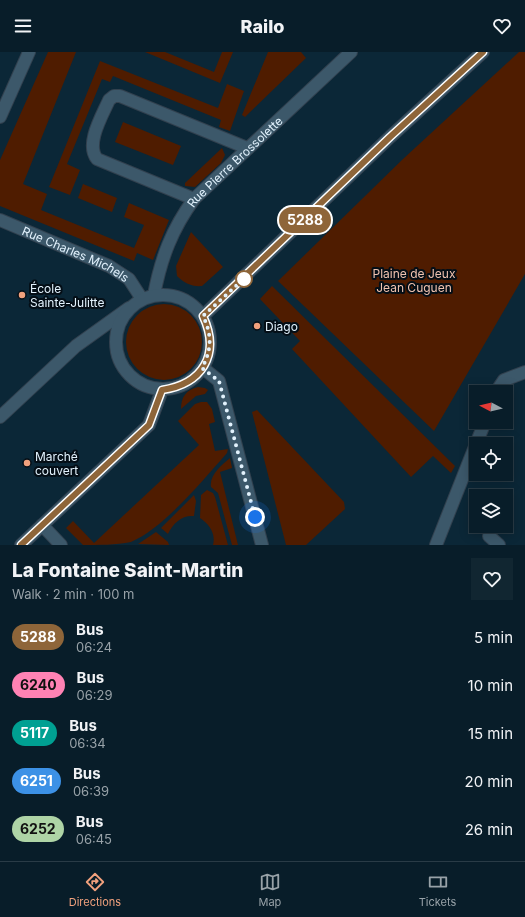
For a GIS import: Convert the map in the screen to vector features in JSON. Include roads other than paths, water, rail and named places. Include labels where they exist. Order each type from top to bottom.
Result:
[{"type":"street","points":[[0,117],[29,52]]},
{"type":"street","name":"Rue Pierre Brossolette","points":[[154,295],[159,268],[176,226],[194,199],[246,148],[351,52]]},
{"type":"street","points":[[203,316],[390,137],[483,52]]},
{"type":"street","points":[[194,199],[97,159],[93,148],[93,140],[108,100],[114,96],[120,96],[246,148]]},
{"type":"street","name":"Rue Charles Michels","points":[[0,220],[109,266],[129,279],[142,299]]},
{"type":"street","points":[[0,417],[84,340],[129,308],[142,299],[154,295],[168,294],[182,298],[194,306],[203,316],[209,329],[211,343],[208,356],[202,368],[192,380],[178,387],[162,390],[146,387],[133,379],[122,367],[117,352],[116,336],[120,321],[129,308]]},
{"type":"street","points":[[202,368],[219,381],[262,545]]},
{"type":"street","points":[[501,385],[504,380],[525,372]]},
{"type":"street","points":[[21,545],[149,425],[162,390]]},
{"type":"street","points":[[436,545],[469,462]]},
{"type":"street","points":[[42,525],[62,545]]},
{"type":"street","points":[[489,536],[499,545]]},
{"type":"place","name":"École Sainte-Julitte","points":[[22,295]]},
{"type":"place","name":"Diago","points":[[257,326]]},
{"type":"place","name":"Marché couvert","points":[[27,463]]},
{"type":"park label","name":"Plaine de Jeux Jean Cuguen","points":[[414,280]]}]
